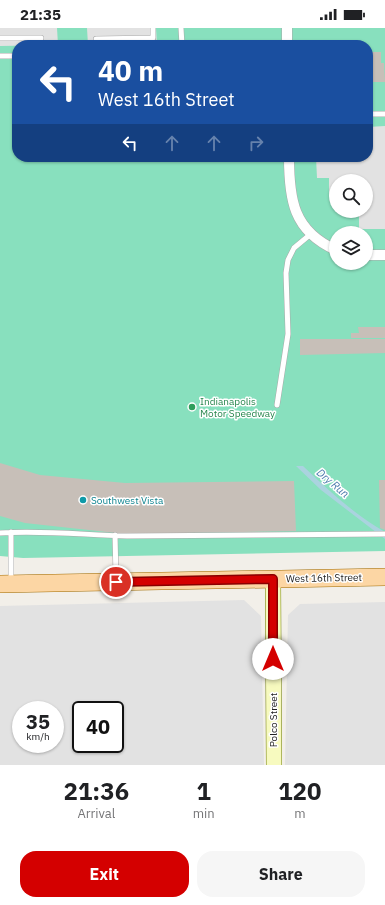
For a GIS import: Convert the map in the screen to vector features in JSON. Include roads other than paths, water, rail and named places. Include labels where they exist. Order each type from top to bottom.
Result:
[{"type":"main road","name":"West 16th Street","points":[[6,584],[385,577]]},
{"type":"street","points":[[287,28],[287,40]]},
{"type":"street","points":[[288,162],[292,202],[297,215],[312,233],[329,246]]},
{"type":"street","points":[[373,255],[385,255]]},
{"type":"street","name":"Polco Street","points":[[273,579],[274,765]]},
{"type":"lane","points":[[96,39],[153,38],[153,28]]},
{"type":"lane","points":[[181,28],[182,40]]},
{"type":"lane","points":[[0,38],[41,38]]},
{"type":"lane","points":[[0,56],[12,56]]},
{"type":"lane","points":[[373,114],[385,114]]},
{"type":"lane","points":[[277,405],[288,334],[286,272],[288,260],[294,248],[312,233]]},
{"type":"lane","points":[[0,533],[11,532],[115,536],[385,534]]},
{"type":"lane","points":[[6,584],[11,532]]},
{"type":"lane","points":[[115,536],[116,582]]},
{"type":"water","name":"Dry Run","points":[[296,466],[303,466],[352,510],[385,532],[385,539],[321,490]]},
{"type":"place","name":"Indianapolis Motor Speedway","points":[[192,407]]},
{"type":"place","name":"Southwest Vista","points":[[83,500]]}]
